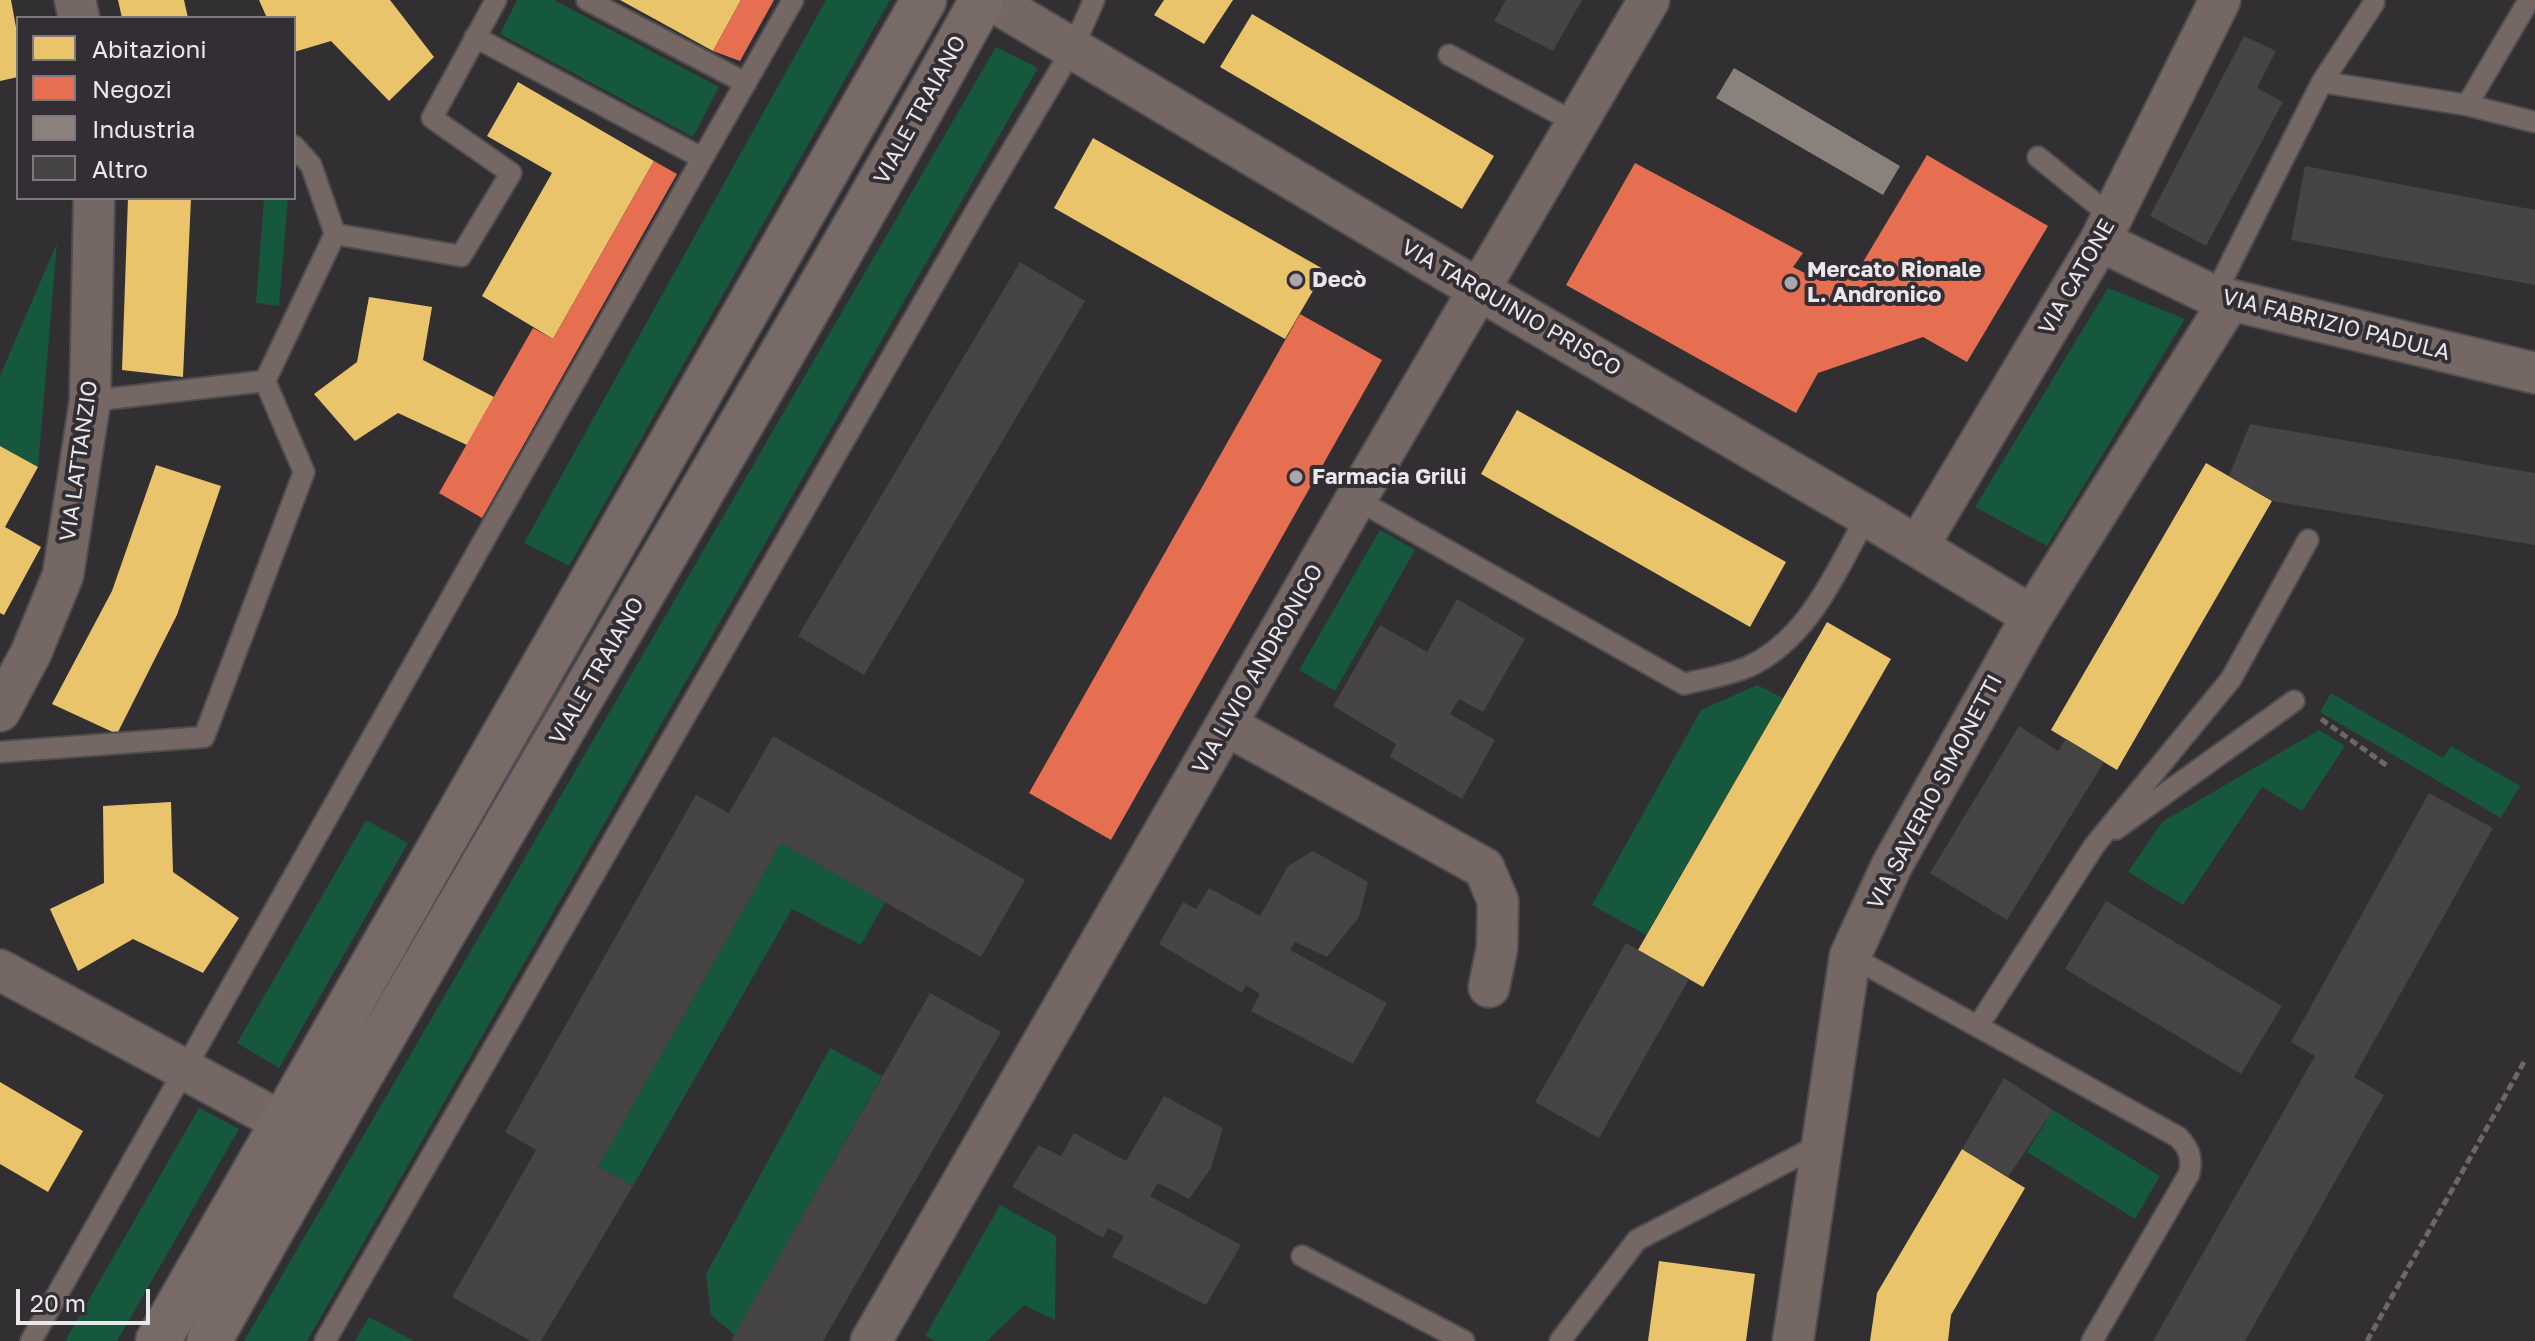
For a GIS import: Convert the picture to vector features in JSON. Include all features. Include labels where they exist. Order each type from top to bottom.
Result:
[{"type":"main road","points":[[158,1341],[924,0]]},
{"type":"main road","name":"VIALE TRAIANO","points":[[209,1341],[321,1141],[789,343],[982,0]]},
{"type":"main road","points":[[282,1122],[321,1141]]},
{"type":"street","name":"VIA TARQUINIO PRISCO","points":[[991,0],[2032,616]]},
{"type":"street","name":"VIA LIVIO ANDRONICO","points":[[871,1341],[1356,499],[1649,0]]},
{"type":"street","name":"VIA CATONE","points":[[1918,546],[2106,229],[2220,0]]},
{"type":"street","name":"VIA LATTANZIO","points":[[0,711],[16,644],[63,575],[90,401],[94,200]]},
{"type":"street","name":"VIA FABRIZIO PADULA","points":[[2106,229],[2222,298],[2535,373]]},
{"type":"street","name":"VIA SAVERIO SIMONETTI","points":[[1793,1341],[1850,956],[1892,865],[2032,616],[2222,298]]},
{"type":"street","points":[[1226,725],[1484,868],[1498,901],[1497,948],[1489,987]]},
{"type":"street","points":[[0,970],[282,1122]]},
{"type":"lane","points":[[335,234],[461,256],[511,173],[432,118],[496,0]]},
{"type":"lane","points":[[587,0],[746,83]]},
{"type":"lane","points":[[31,1341],[793,0]]},
{"type":"lane","points":[[325,1341],[1073,48],[1094,0]]},
{"type":"lane","points":[[2467,105],[2529,0]]},
{"type":"lane","points":[[2222,298],[2322,82],[2374,3]]},
{"type":"lane","points":[[475,37],[702,158]]},
{"type":"lane","points":[[1449,55],[1578,124]]},
{"type":"lane","points":[[2322,82],[2467,105],[2535,122]]},
{"type":"lane","points":[[0,752],[204,737],[304,472],[265,381],[335,234],[311,165],[296,148]]},
{"type":"lane","points":[[2038,157],[2106,229]]},
{"type":"lane","points":[[90,401],[265,381]]},
{"type":"lane","points":[[1356,499],[1684,684],[1748,667],[1785,644],[1813,611],[1867,516]]},
{"type":"lane","points":[[1978,1026],[2094,846],[2231,679],[2308,540]]},
{"type":"lane","points":[[2094,846],[2294,701]]},
{"type":"lane","points":[[1850,956],[2178,1137],[2186,1145],[2191,1155],[2189,1174],[2092,1341]]},
{"type":"lane","points":[[1560,1341],[1637,1240],[1821,1144]]},
{"type":"lane","points":[[1302,1256],[1464,1341]]},
{"type":"path","points":[[2294,701],[2389,767]]},
{"type":"path","points":[[2367,1341],[2524,1062]]},
{"type":"green space","points":[[517,0],[554,0],[719,87],[693,137],[500,34]]},
{"type":"green space","points":[[826,0],[890,0],[569,566],[524,543]]},
{"type":"green space","points":[[996,47],[1038,68],[307,1341],[244,1341]]},
{"type":"green space","points":[[264,200],[288,200],[279,306],[256,303]]},
{"type":"green space","points":[[57,243],[38,467],[0,446],[0,376]]},
{"type":"green space","points":[[2108,288],[2185,319],[2047,546],[1975,507]]},
{"type":"green space","points":[[1380,530],[1415,550],[1335,691],[1299,670]]},
{"type":"green space","points":[[1757,685],[1783,698],[1646,935],[1592,905],[1701,710]]},
{"type":"green space","points":[[2331,693],[2443,758],[2451,746],[2520,786],[2501,818],[2320,712]]},
{"type":"green space","points":[[2319,730],[2345,746],[2302,811],[2262,787],[2183,905],[2128,872],[2162,822]]},
{"type":"green space","points":[[366,820],[408,843],[279,1068],[237,1043]]},
{"type":"green space","points":[[781,843],[885,902],[861,945],[792,909],[633,1186],[598,1167]]},
{"type":"green space","points":[[830,1048],[882,1076],[735,1335],[711,1315],[706,1274]]},
{"type":"green space","points":[[199,1108],[239,1129],[117,1341],[65,1341]]},
{"type":"green space","points":[[2053,1110],[2160,1176],[2135,1219],[2027,1152]]},
{"type":"green space","points":[[1000,1205],[1056,1236],[1055,1320],[1024,1305],[987,1341],[935,1341],[925,1336]]},
{"type":"green space","points":[[369,1317],[414,1341],[355,1341]]},
{"type":"building: Abitazioni","points":[[0,0],[11,0],[16,27],[16,77],[0,81]]},
{"type":"building: Abitazioni","points":[[118,0],[184,0],[188,16],[122,16]]},
{"type":"building: Abitazioni","points":[[259,0],[390,0],[434,57],[389,101],[331,41],[296,51],[296,16],[266,16]]},
{"type":"building: Abitazioni","points":[[620,0],[741,0],[713,51]]},
{"type":"building: Abitazioni","points":[[1164,0],[1233,0],[1204,44],[1154,15]]},
{"type":"building: Abitazioni","points":[[1252,14],[1494,156],[1462,209],[1220,67]]},
{"type":"building: Abitazioni","points":[[518,82],[654,161],[553,339],[482,296],[552,173],[487,136]]},
{"type":"building: Abitazioni","points":[[1093,138],[1325,270],[1285,339],[1054,208]]},
{"type":"building: Abitazioni","points":[[128,200],[191,200],[183,377],[122,370]]},
{"type":"building: Abitazioni","points":[[369,297],[432,307],[423,360],[494,397],[467,445],[398,413],[355,441],[314,394],[357,362]]},
{"type":"building: Abitazioni","points":[[1517,410],[1786,562],[1750,627],[1481,474]]},
{"type":"building: Abitazioni","points":[[0,446],[38,467],[5,527],[41,547],[4,615],[0,613]]},
{"type":"building: Abitazioni","points":[[2206,463],[2272,501],[2117,770],[2051,730]]},
{"type":"building: Abitazioni","points":[[156,465],[221,486],[177,615],[117,734],[52,704],[112,591]]},
{"type":"building: Abitazioni","points":[[1827,622],[1891,659],[1703,987],[1638,950]]},
{"type":"building: Abitazioni","points":[[171,802],[173,872],[239,918],[203,973],[133,939],[78,971],[50,909],[104,883],[103,806]]},
{"type":"building: Abitazioni","points":[[0,1082],[83,1131],[48,1192],[0,1164]]},
{"type":"building: Abitazioni","points":[[1962,1149],[2025,1188],[1951,1315],[1948,1341],[1870,1341],[1877,1293]]},
{"type":"building: Abitazioni","points":[[1659,1261],[1755,1274],[1746,1341],[1648,1341]]},
{"type":"building: Negozi","points":[[741,0],[774,0],[740,61],[713,51]]},
{"type":"building: Negozi","name":"Mercato Rionale L. Andronico","points":[[1927,155],[2048,226],[1967,362],[1923,337],[1818,373],[1796,413],[1566,285],[1635,163],[1803,253],[1793,267],[1818,280],[1860,267]]},
{"type":"building: Negozi","points":[[654,161],[677,174],[482,518],[439,493],[533,328],[553,339]]},
{"type":"building: Negozi","points":[[1300,314],[1382,360],[1111,840],[1029,793]]},
{"type":"building: Industria","points":[[1734,68],[1900,166],[1883,195],[1716,98]]},
{"type":"building: Altro","points":[[1506,0],[1582,0],[1553,51],[1494,21]]},
{"type":"building: Altro","points":[[2244,36],[2276,51],[2257,88],[2283,102],[2206,246],[2150,216]]},
{"type":"building: Altro","points":[[2305,166],[2535,210],[2535,285],[2291,240]]},
{"type":"building: Altro","points":[[1020,262],[1085,301],[864,675],[798,636]]},
{"type":"building: Altro","points":[[2250,424],[2535,473],[2535,545],[2272,501],[2229,476]]},
{"type":"building: Altro","points":[[1457,599],[1525,639],[1483,712],[1459,699],[1450,714],[1495,740],[1462,799],[1390,757],[1396,744],[1333,706],[1380,625],[1427,652]]},
{"type":"building: Altro","points":[[2019,726],[2058,751],[2066,739],[2104,762],[2007,920],[1930,873]]},
{"type":"building: Altro","points":[[773,736],[1025,880],[981,957],[781,843],[598,1167],[633,1186],[541,1341],[531,1341],[452,1297],[536,1150],[505,1132],[696,795],[729,813]]},
{"type":"building: Altro","points":[[2429,793],[2493,828],[2354,1077],[2384,1095],[2245,1341],[2153,1341],[2315,1056],[2291,1042]]},
{"type":"building: Altro","points":[[1313,851],[1368,882],[1359,917],[1327,957],[1295,942],[1290,950],[1387,1003],[1353,1064],[1251,1011],[1260,994],[1246,985],[1242,993],[1159,944],[1183,902],[1196,909],[1209,888],[1260,916],[1288,866]]},
{"type":"building: Altro","points":[[2106,901],[2282,1006],[2241,1074],[2065,969]]},
{"type":"building: Altro","points":[[1626,943],[1689,979],[1599,1138],[1535,1102]]},
{"type":"building: Altro","points":[[930,993],[1001,1032],[823,1341],[731,1341]]},
{"type":"building: Altro","points":[[2004,1078],[2053,1110],[2008,1177],[1962,1149]]},
{"type":"building: Altro","points":[[1164,1096],[1223,1128],[1211,1168],[1189,1199],[1158,1183],[1150,1196],[1241,1245],[1206,1305],[1112,1257],[1124,1236],[1108,1228],[1103,1238],[1012,1187],[1038,1145],[1061,1156],[1074,1133],[1126,1161]]},
{"type":"place","name":"Decò","points":[[1296,280]]},
{"type":"place","name":"Mercato Rionale L. Andronico","points":[[1791,283]]},
{"type":"place","name":"Farmacia Grilli","points":[[1296,477]]}]
